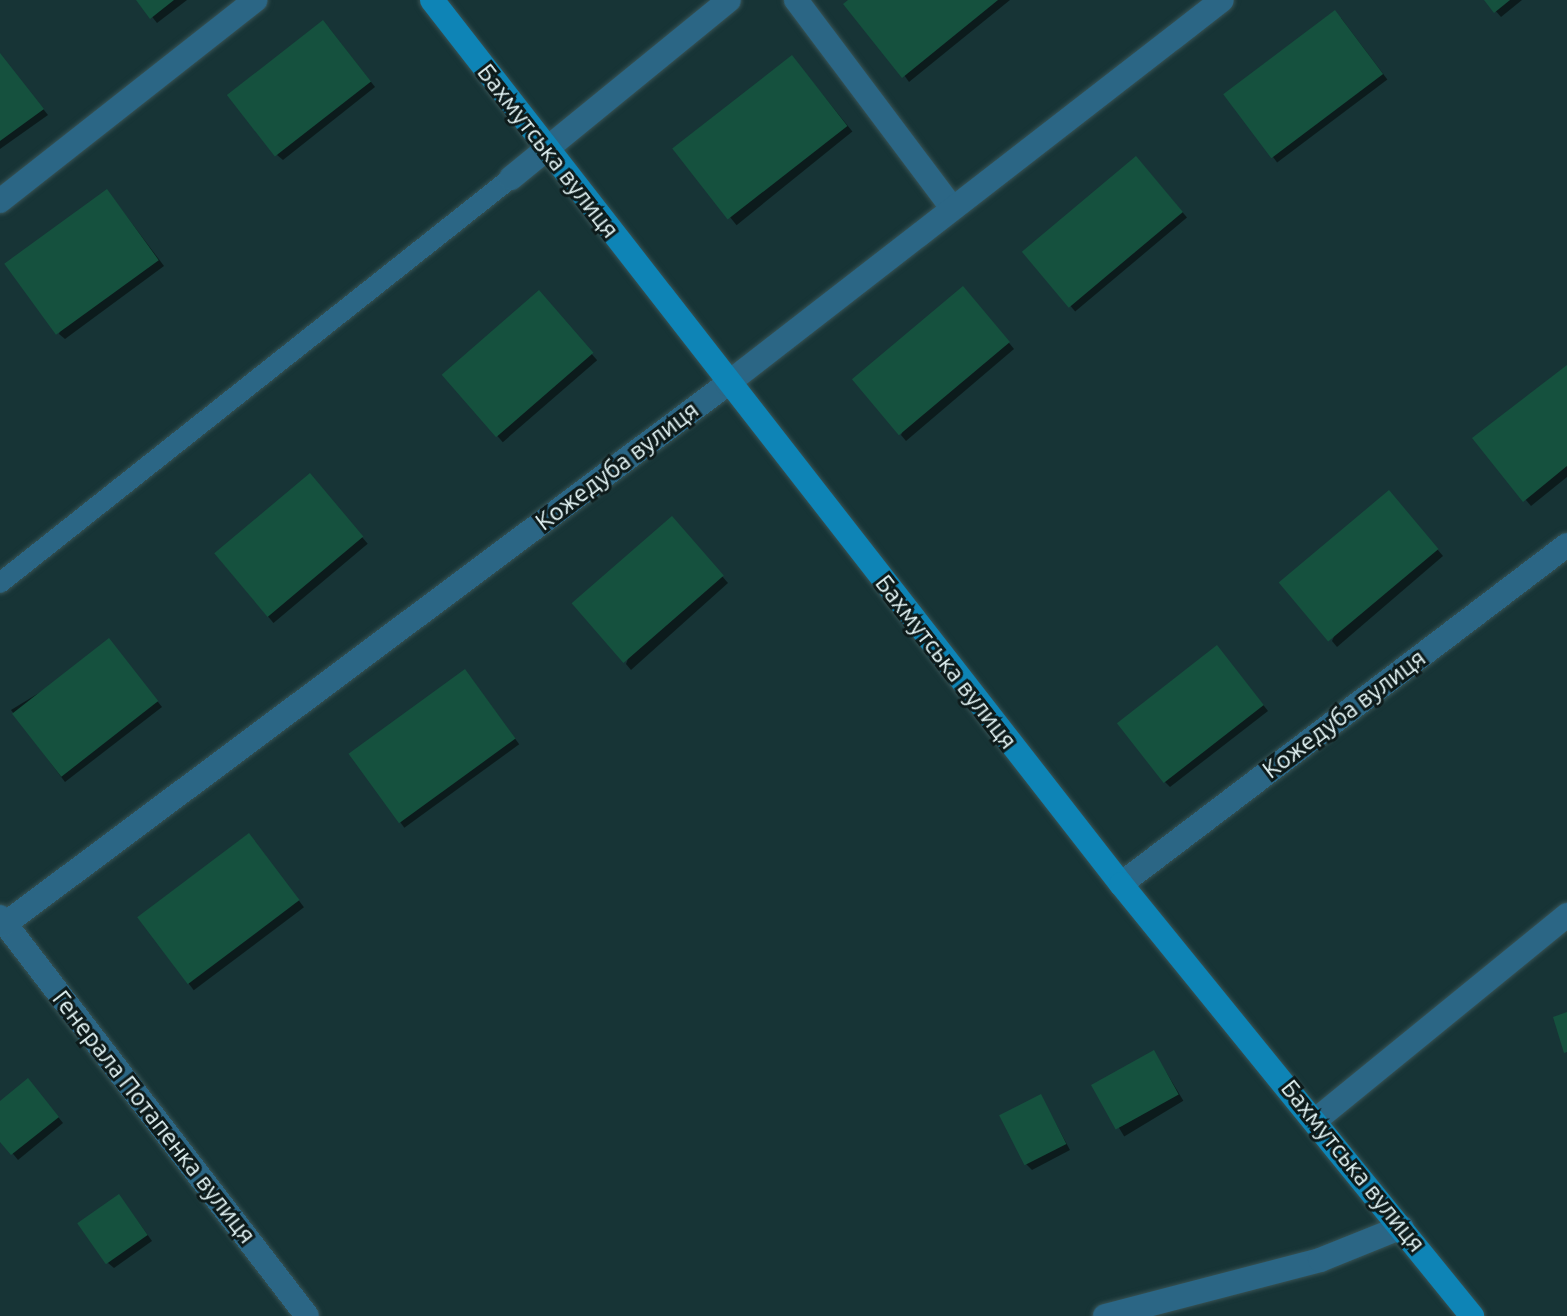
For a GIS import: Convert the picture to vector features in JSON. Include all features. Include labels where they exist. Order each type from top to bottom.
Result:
[{"type":"main road","name":"Бахмутська вулиця","points":[[432,0],[727,384],[1121,884],[1317,1119],[1472,1316]]},
{"type":"street","points":[[0,201],[255,0]]},
{"type":"street","points":[[511,178],[729,0]]},
{"type":"street","points":[[796,0],[952,208]]},
{"type":"street","name":"Кожедуба вулиця","points":[[3,920],[727,384],[1222,0]]},
{"type":"street","name":"Кожедуба вулиця","points":[[1121,884],[1567,545]]},
{"type":"street","points":[[1317,1119],[1567,915]]},
{"type":"street","name":"Генерала Потапенка вулиця","points":[[3,920],[307,1316]]},
{"type":"street","points":[[1105,1316],[1320,1260],[1402,1227]]},
{"type":"lane","points":[[0,583],[511,178]]},
{"type":"building","points":[[136,0],[174,0],[150,19]]},
{"type":"building","points":[[848,0],[998,0],[902,78],[843,4]]},
{"type":"building","points":[[1484,0],[1510,0],[1494,13]]},
{"type":"building","points":[[1335,10],[1383,74],[1271,158],[1223,94]]},
{"type":"building","points":[[323,20],[371,81],[275,157],[227,95]]},
{"type":"building","points":[[0,53],[44,109],[0,141]]},
{"type":"building","points":[[792,55],[847,126],[728,220],[672,149]]},
{"type":"building","points":[[1136,156],[1183,212],[1069,308],[1022,252]]},
{"type":"building","points":[[107,189],[159,260],[56,335],[4,264]]},
{"type":"building","points":[[963,286],[1010,342],[899,435],[852,379]]},
{"type":"building","points":[[539,290],[593,353],[496,437],[442,375]]},
{"type":"building","points":[[1567,365],[1567,466],[1523,502],[1472,438]]},
{"type":"building","points":[[310,473],[363,537],[268,617],[214,553]]},
{"type":"building","points":[[1389,490],[1438,549],[1328,642],[1279,583]]},
{"type":"building","points":[[672,516],[724,576],[623,663],[572,603]]},
{"type":"building","points":[[109,638],[158,701],[61,777],[12,714]]},
{"type":"building","points":[[1217,645],[1264,705],[1164,783],[1117,723]]},
{"type":"building","points":[[465,669],[516,739],[399,823],[349,754]]},
{"type":"building","points":[[249,833],[300,900],[188,984],[137,917]]},
{"type":"building","points":[[1567,1012],[1567,1052],[1564,1053],[1553,1017]]},
{"type":"building","points":[[1154,1050],[1179,1095],[1116,1130],[1091,1085]]},
{"type":"building","points":[[28,1078],[59,1117],[11,1155],[0,1142],[0,1101]]},
{"type":"building","points":[[1041,1094],[1066,1144],[1025,1165],[999,1115]]},
{"type":"building","points":[[119,1194],[148,1235],[106,1264],[77,1223]]}]
